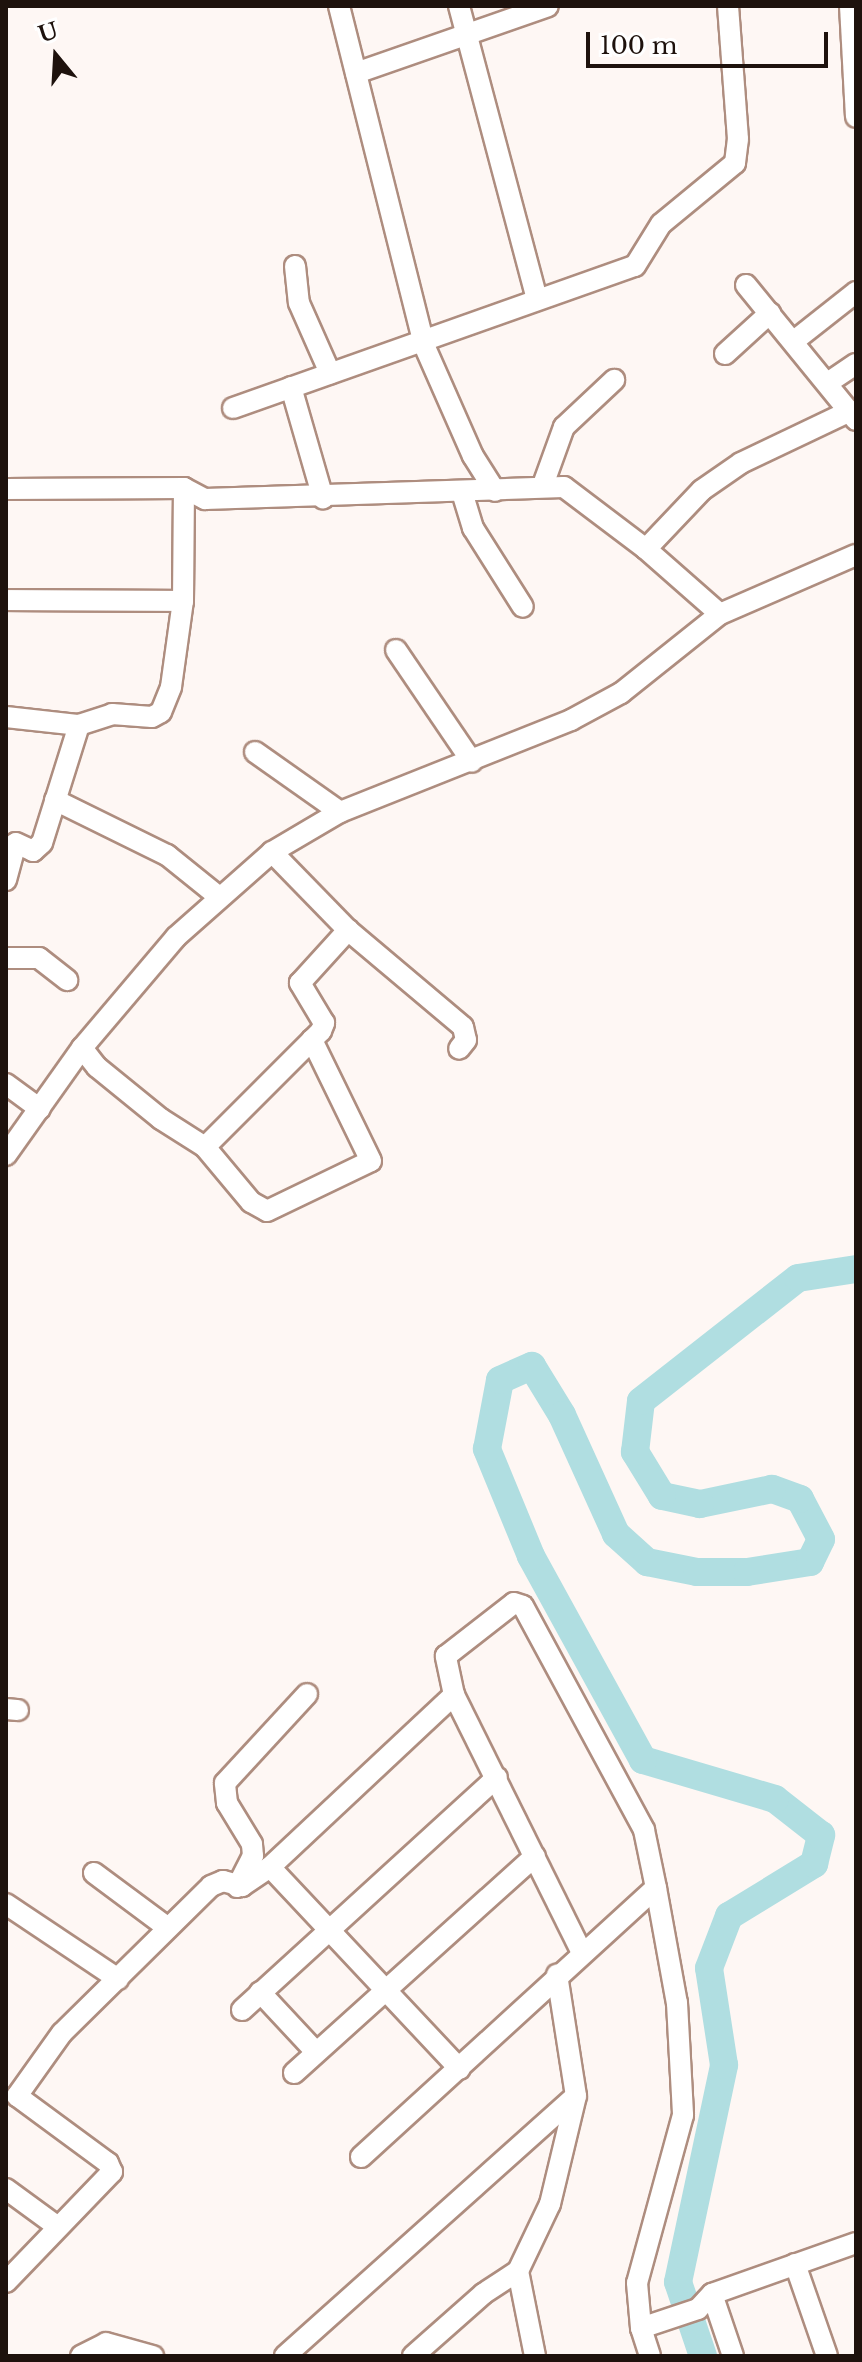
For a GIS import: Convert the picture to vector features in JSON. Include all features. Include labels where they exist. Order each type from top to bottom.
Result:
[{"type":"street","points":[[339,6],[424,345],[473,456],[495,491]]},
{"type":"street","points":[[459,6],[470,33],[537,299]]},
{"type":"street","points":[[356,73],[548,6]]},
{"type":"street","points":[[233,408],[330,373],[424,345],[537,299],[635,266],[661,224],[735,163],[738,139],[728,6]]},
{"type":"street","points":[[850,6],[854,34],[856,117]]},
{"type":"street","points":[[295,266],[299,303],[330,373]]},
{"type":"street","points":[[646,549],[702,490],[741,463],[853,416],[829,382],[746,285]]},
{"type":"street","points":[[794,341],[856,292]]},
{"type":"street","points":[[725,354],[770,313]]},
{"type":"street","points":[[829,382],[856,364]]},
{"type":"street","points":[[543,485],[564,427],[614,380]]},
{"type":"street","points":[[291,387],[323,498]]},
{"type":"street","points":[[6,489],[184,488],[205,499],[495,491],[543,485],[574,493],[646,549],[720,614]]},
{"type":"street","points":[[6,717],[79,725],[112,714],[159,714],[171,687],[183,601],[184,488]]},
{"type":"street","points":[[462,492],[473,528],[523,607]]},
{"type":"street","points":[[6,1155],[82,1048],[176,937],[272,852],[340,812],[472,762],[621,693],[720,614],[856,555]]},
{"type":"street","points":[[6,600],[183,601]]},
{"type":"street","points":[[396,650],[472,762]]},
{"type":"street","points":[[6,880],[11,842],[33,851],[40,848],[79,725]]},
{"type":"street","points":[[255,752],[340,812]]},
{"type":"street","points":[[55,800],[167,855],[219,897]]},
{"type":"street","points":[[272,852],[348,930],[463,1027],[467,1036],[459,1049]]},
{"type":"street","points":[[205,1147],[312,1040],[324,1023],[300,983],[348,930]]},
{"type":"street","points":[[6,958],[39,958],[67,980]]},
{"type":"street","points":[[82,1048],[97,1067],[161,1119],[205,1147],[251,1202],[267,1211],[369,1165],[370,1155],[312,1040]]},
{"type":"street","points":[[6,1084],[40,1109]]},
{"type":"street","points":[[581,1951],[454,1695],[446,1656],[514,1603],[523,1606],[644,1830],[677,2003],[683,2115],[637,2283],[641,2328],[650,2356]]},
{"type":"street","points":[[237,1887],[253,1856],[252,1844],[227,1803],[225,1783],[307,1694]]},
{"type":"street","points":[[6,2281],[110,2177],[111,2166],[11,2092],[62,2033],[218,1881],[237,1887],[270,1867],[454,1695]]},
{"type":"street","points":[[242,2010],[497,1777]]},
{"type":"street","points":[[294,2073],[535,1856]]},
{"type":"street","points":[[270,1867],[460,2069]]},
{"type":"street","points":[[94,1873],[168,1928]]},
{"type":"street","points":[[361,2157],[460,2069],[581,1951],[656,1888]]},
{"type":"street","points":[[6,1904],[118,1979]]},
{"type":"street","points":[[413,2356],[483,2294],[518,2271],[550,2204],[576,2096],[557,1974]]},
{"type":"street","points":[[260,1992],[316,2052]]},
{"type":"street","points":[[285,2356],[576,2096]]},
{"type":"street","points":[[6,2189],[58,2227]]},
{"type":"street","points":[[641,2328],[698,2309],[712,2294],[856,2243]]},
{"type":"street","points":[[795,2264],[827,2356]]},
{"type":"street","points":[[518,2271],[535,2356]]},
{"type":"street","points":[[712,2294],[733,2356]]},
{"type":"street","points":[[81,2356],[106,2343],[153,2356]]},
{"type":"waterway","points":[[703,2356],[678,2282],[724,2065],[709,1968],[729,1916],[814,1864],[821,1835],[775,1799],[643,1760],[531,1556],[487,1449],[500,1380],[532,1366],[562,1415],[616,1534],[647,1562],[697,1572],[747,1572],[810,1562],[821,1539],[800,1499],[772,1489],[700,1504],[662,1496],[635,1452],[641,1401],[798,1278],[856,1269]]}]
